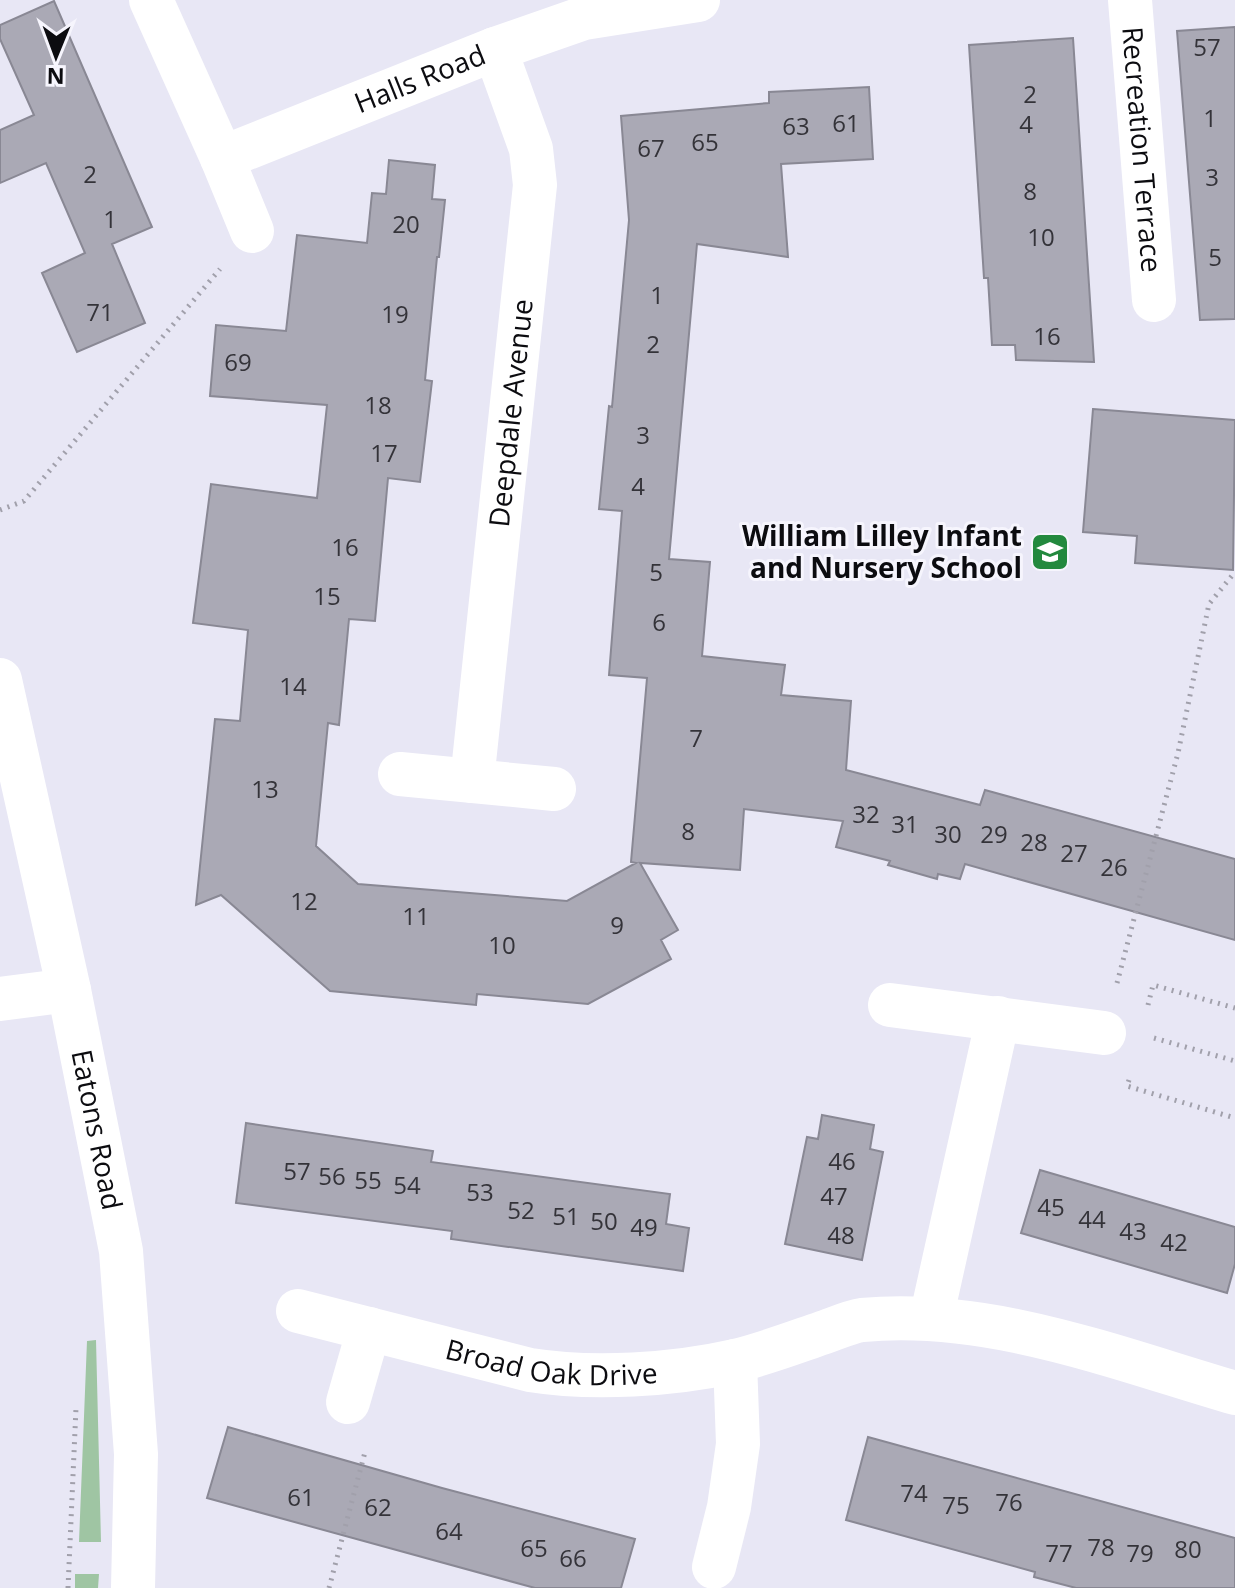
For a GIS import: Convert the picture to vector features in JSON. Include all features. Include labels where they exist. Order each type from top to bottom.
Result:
[{"type":"street","points":[[151,0],[252,231]]},
{"type":"street","name":"Recreation Terrace","points":[[1130,0],[1154,300]]},
{"type":"street","name":"Halls Road","points":[[222,158],[495,49],[584,18],[672,2]]},
{"type":"street","name":"Deepdale Avenue","points":[[472,781],[535,185],[531,149],[495,49]]},
{"type":"street","name":"Eatons Road","points":[[0,680],[69,990],[121,1251],[136,1454],[133,1588]]},
{"type":"street","points":[[400,774],[554,789]]},
{"type":"street","points":[[0,999],[69,990]]},
{"type":"street","points":[[890,1005],[1122,1034]]},
{"type":"street","points":[[931,1319],[998,1018]]},
{"type":"street","name":"Broad Oak Drive","points":[[298,1311],[530,1370],[558,1374],[657,1371],[735,1361],[859,1320],[931,1319],[1037,1335],[1235,1393]]},
{"type":"street","points":[[348,1402],[369,1329]]},
{"type":"street","points":[[714,1567],[729,1507],[738,1444],[735,1361]]},
{"type":"path","points":[[0,510],[24,501],[252,231]]},
{"type":"path","points":[[1235,572],[1209,604],[1122,1034],[1127,1086],[1235,1118]]},
{"type":"path","points":[[1122,1034],[1153,985],[1235,1008]]},
{"type":"path","points":[[1122,1034],[1235,1060]]},
{"type":"path","points":[[329,1588],[373,1420],[345,1413],[348,1402]]},
{"type":"green space","points":[[96,1340],[101,1542],[79,1542],[87,1341]]},
{"type":"green space","points":[[75,1574],[99,1574],[98,1588],[75,1588]]},
{"type":"building","points":[[54,1],[152,227],[112,244],[145,323],[77,352],[42,273],[85,253],[46,163],[0,183],[0,130],[34,115],[0,39],[0,25]]},
{"type":"building","points":[[1235,27],[1235,319],[1200,320],[1177,31]]},
{"type":"building","points":[[1073,38],[1094,362],[1016,360],[1015,345],[992,345],[988,278],[984,278],[969,45]]},
{"type":"building","points":[[869,87],[873,159],[781,164],[788,257],[697,244],[669,559],[710,562],[702,656],[785,665],[781,695],[851,701],[846,770],[980,805],[985,790],[1235,859],[1235,940],[965,864],[960,879],[938,874],[937,879],[888,865],[890,861],[836,847],[843,821],[744,809],[740,870],[640,863],[678,930],[661,940],[671,959],[588,1004],[477,994],[476,1005],[330,991],[221,895],[196,905],[215,719],[240,721],[248,630],[193,623],[211,484],[317,498],[327,405],[210,396],[216,325],[286,331],[297,235],[367,243],[372,193],[386,194],[389,160],[435,165],[432,199],[445,200],[425,380],[432,381],[420,482],[388,478],[375,621],[349,619],[339,725],[328,723],[316,846],[358,884],[567,901],[636,863],[631,862],[647,678],[609,675],[622,511],[599,509],[629,220],[621,116],[769,103],[769,92]]},
{"type":"building","points":[[1093,409],[1235,420],[1233,570],[1135,563],[1137,536],[1083,532]]},
{"type":"building","points":[[822,1115],[874,1125],[870,1149],[883,1152],[862,1260],[785,1244],[807,1137],[818,1139]]},
{"type":"building","points":[[246,1123],[433,1151],[431,1162],[670,1194],[666,1224],[689,1228],[683,1271],[451,1239],[452,1231],[236,1203]]},
{"type":"building","points":[[1040,1170],[1235,1227],[1235,1264],[1227,1293],[1021,1233]]},
{"type":"building","points":[[228,1427],[635,1539],[621,1588],[535,1588],[207,1498]]},
{"type":"building","points":[[868,1437],[1235,1538],[1235,1588],[1076,1588],[1034,1577],[1035,1572],[846,1520]]},
{"type":"place","name":"William Lilley Infant and Nursery School","points":[[1050,552]]}]
